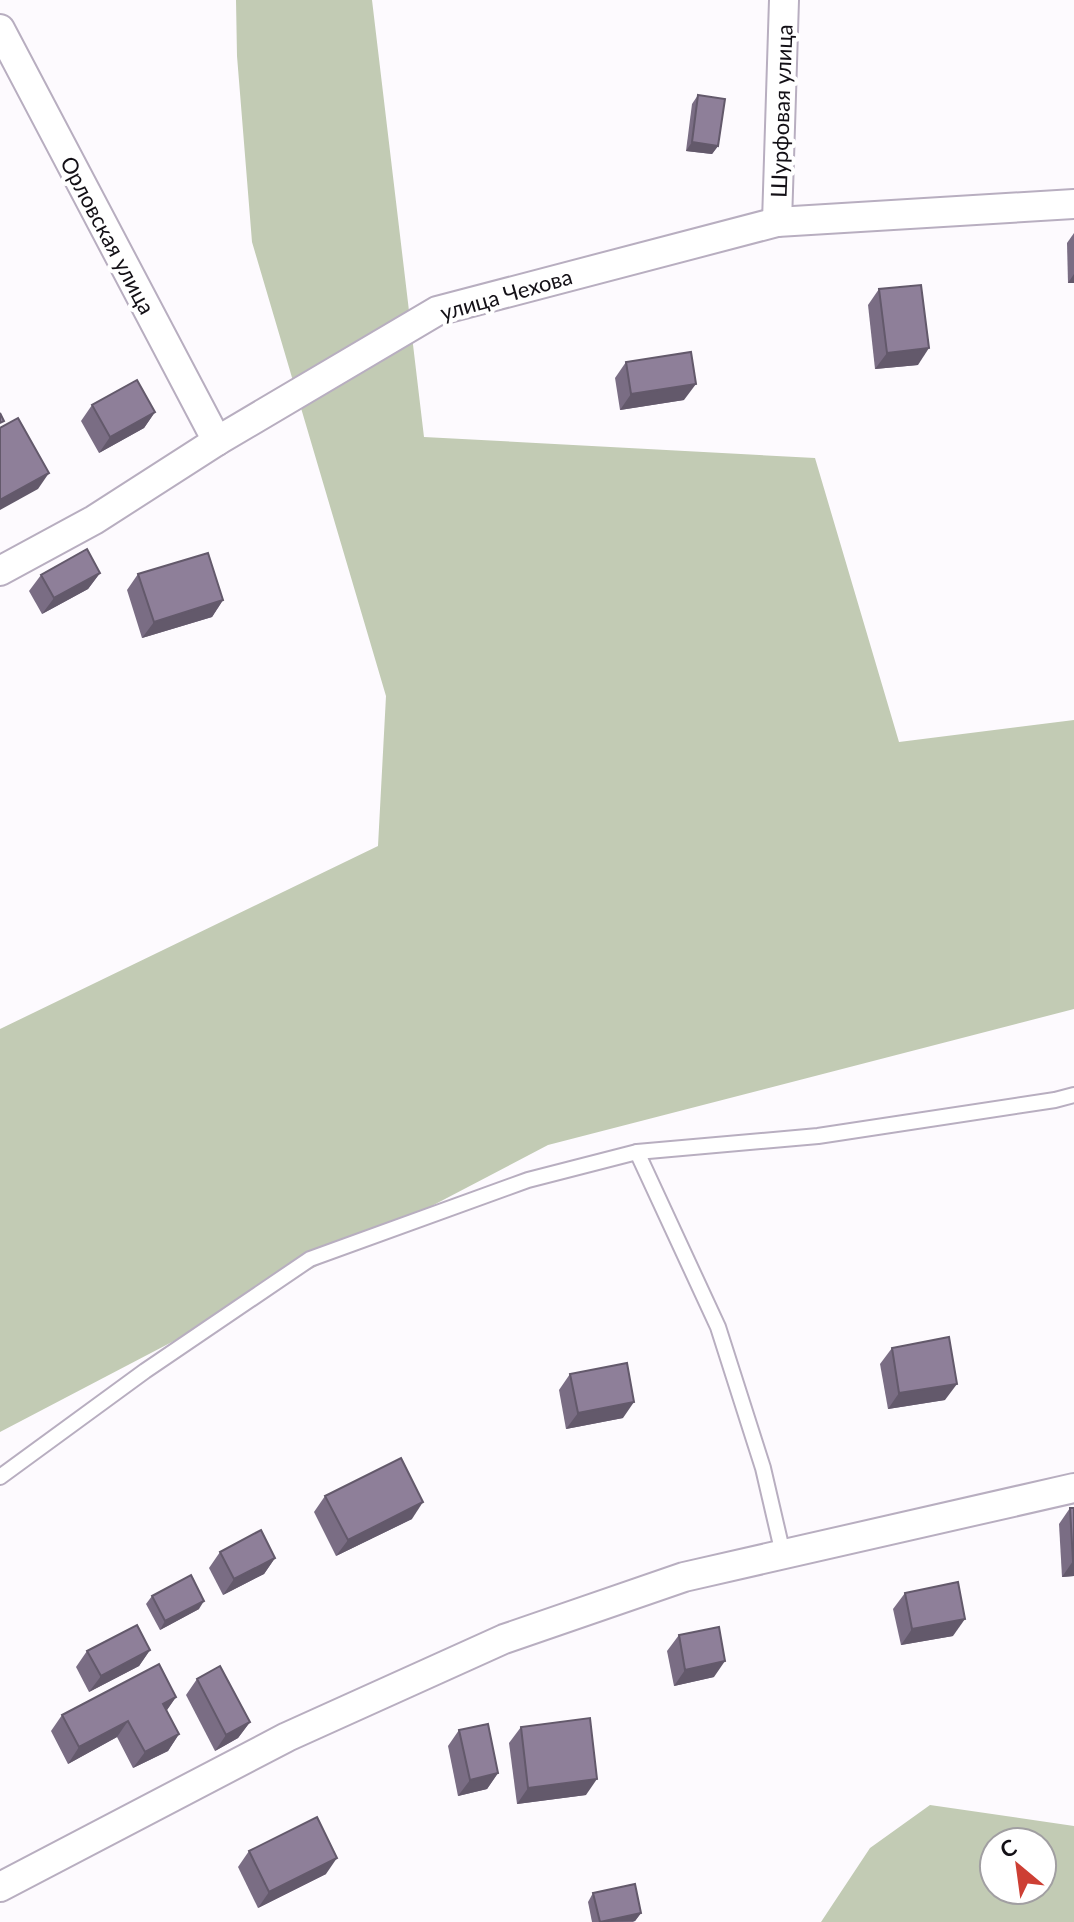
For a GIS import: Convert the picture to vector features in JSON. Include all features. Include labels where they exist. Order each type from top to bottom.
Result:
[{"type":"street","name":"Шурфовая улица","points":[[777,222],[784,0]]},
{"type":"street","name":"Орловская улица","points":[[0,29],[217,441]]},
{"type":"street","name":"улица Чехова","points":[[0,571],[94,520],[217,441],[437,311],[777,222],[1074,204]]},
{"type":"street","points":[[0,1887],[287,1737],[504,1639],[684,1577],[1074,1488]]},
{"type":"lane","points":[[0,1477],[145,1371],[310,1259],[528,1180],[637,1152],[818,1136],[1074,1095]]},
{"type":"lane","points":[[637,1152],[718,1327],[763,1468],[783,1554]]},
{"type":"green space","points":[[236,0],[372,0],[424,437],[815,458],[899,742],[1074,720],[1074,1009],[548,1145],[0,1432],[0,1029],[378,846],[386,696],[252,242],[237,56]]},
{"type":"green space","points":[[930,1805],[1074,1826],[1074,1922],[821,1922],[870,1848]]},
{"type":"building","points":[[698,95],[725,99],[718,146],[692,142]]},
{"type":"building","points":[[921,285],[929,348],[887,353],[879,289]]},
{"type":"building","points":[[691,352],[696,384],[631,394],[626,362]]},
{"type":"building","points":[[137,380],[155,412],[110,437],[92,405]]},
{"type":"building","points":[[18,418],[49,473],[0,500],[0,428]]},
{"type":"building","points":[[87,549],[100,573],[54,598],[41,575]]},
{"type":"building","points":[[208,553],[223,600],[154,622],[138,574]]},
{"type":"building","points":[[949,1337],[957,1384],[899,1393],[892,1348]]},
{"type":"building","points":[[627,1363],[634,1402],[578,1413],[570,1374]]},
{"type":"building","points":[[401,1458],[423,1502],[348,1540],[325,1496]]},
{"type":"building","points":[[1070,1508],[1074,1508],[1074,1561],[1073,1561]]},
{"type":"building","points":[[261,1530],[275,1558],[234,1579],[220,1552]]},
{"type":"building","points":[[191,1575],[204,1601],[165,1621],[152,1596]]},
{"type":"building","points":[[958,1582],[965,1619],[912,1629],[905,1593]]},
{"type":"building","points":[[137,1625],[150,1650],[101,1676],[87,1651]]},
{"type":"building","points":[[719,1627],[725,1661],[685,1670],[679,1635]]},
{"type":"building","points":[[159,1664],[176,1697],[163,1704],[179,1734],[145,1752],[128,1721],[79,1747],[62,1715]]},
{"type":"building","points":[[220,1666],[250,1722],[226,1735],[197,1679]]},
{"type":"building","points":[[590,1718],[597,1779],[528,1788],[521,1727]]},
{"type":"building","points":[[488,1724],[498,1773],[470,1780],[459,1730]]},
{"type":"building","points":[[317,1817],[337,1858],[269,1892],[249,1851]]},
{"type":"building","points":[[635,1884],[641,1913],[600,1922],[593,1893]]}]
